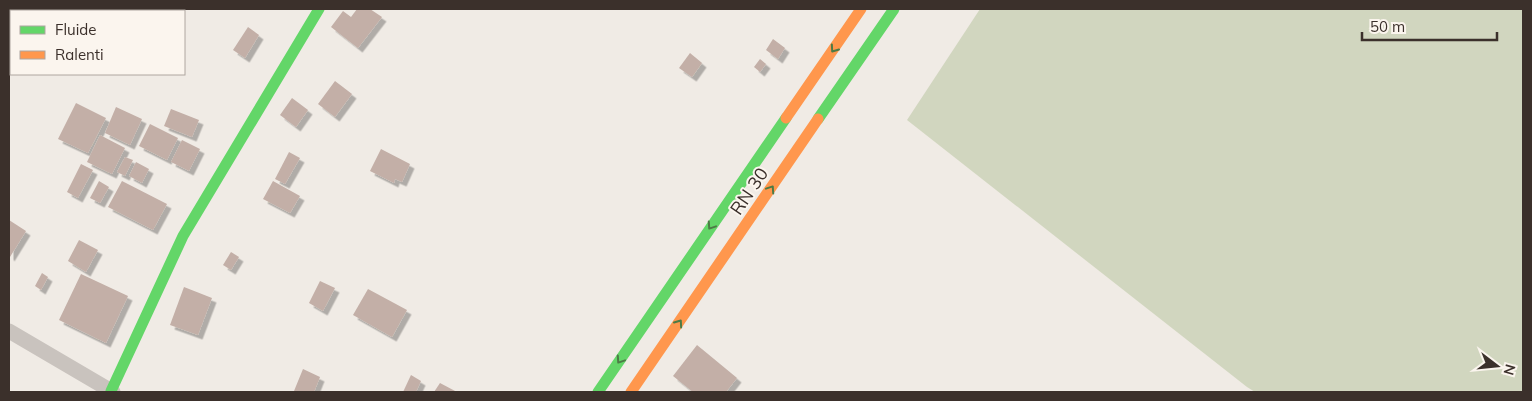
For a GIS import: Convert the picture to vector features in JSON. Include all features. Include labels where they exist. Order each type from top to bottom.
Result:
[{"type":"main road","points":[[112,392],[183,236],[319,9]]},
{"type":"main road","name":"RN 30","points":[[598,392],[861,9]]},
{"type":"main road","name":"RN 30","points":[[631,392],[894,9]]},
{"type":"street","points":[[9,331],[112,392]]},
{"type":"green space","points":[[980,9],[1523,9],[1523,392],[1255,392],[1247,387],[907,120]]},
{"type":"building","points":[[357,9],[370,9],[382,17],[358,48],[331,27],[343,11],[351,17]]},
{"type":"building","points":[[248,27],[259,35],[245,58],[233,50]]},
{"type":"building","points":[[773,39],[785,48],[778,59],[766,50]]},
{"type":"building","points":[[690,53],[702,63],[692,77],[679,68]]},
{"type":"building","points":[[760,59],[766,64],[760,72],[754,67]]},
{"type":"building","points":[[335,81],[352,94],[335,117],[318,104]]},
{"type":"building","points":[[292,98],[308,110],[296,127],[280,115]]},
{"type":"building","points":[[76,103],[106,118],[88,153],[58,139]]},
{"type":"building","points":[[116,107],[142,119],[130,145],[105,133]]},
{"type":"building","points":[[171,109],[199,120],[192,137],[164,126]]},
{"type":"building","points":[[150,124],[178,138],[167,160],[139,146]]},
{"type":"building","points":[[100,135],[125,148],[112,174],[87,162]]},
{"type":"building","points":[[182,140],[200,149],[189,171],[171,162]]},
{"type":"building","points":[[381,149],[410,164],[402,182],[395,179],[394,183],[370,171]]},
{"type":"building","points":[[289,152],[300,158],[285,184],[275,179]]},
{"type":"building","points":[[125,157],[133,160],[125,176],[117,172]]},
{"type":"building","points":[[136,162],[149,169],[142,183],[129,176]]},
{"type":"building","points":[[81,164],[93,170],[78,198],[67,192]]},
{"type":"building","points":[[99,181],[109,187],[100,203],[90,198]]},
{"type":"building","points":[[122,181],[167,204],[153,230],[108,207]]},
{"type":"building","points":[[273,181],[300,196],[290,213],[263,199]]},
{"type":"building","points":[[9,220],[26,231],[10,257],[9,255]]},
{"type":"building","points":[[79,240],[98,250],[86,272],[68,261]]},
{"type":"building","points":[[231,252],[239,257],[231,270],[223,265]]},
{"type":"building","points":[[42,273],[48,277],[41,290],[35,286]]},
{"type":"building","points":[[81,274],[128,296],[106,343],[59,320]]},
{"type":"building","points":[[320,281],[335,288],[323,311],[309,303]]},
{"type":"building","points":[[184,287],[212,298],[198,335],[170,325]]},
{"type":"building","points":[[368,289],[407,310],[392,337],[353,315]]},
{"type":"building","points":[[697,345],[737,378],[726,392],[693,392],[673,376]]},
{"type":"building","points":[[303,369],[320,377],[314,392],[294,391]]},
{"type":"building","points":[[411,375],[421,381],[416,392],[403,392]]},
{"type":"building","points":[[440,383],[457,392],[434,392]]},
{"type":"traffic: fast","points":[[111,391],[183,236],[319,9]]},
{"type":"traffic: fast","points":[[818,119],[894,9]]},
{"type":"traffic: fast","points":[[598,392],[786,118]]},
{"type":"traffic: slow","points":[[786,118],[861,9]]},
{"type":"traffic: slow","points":[[631,392],[818,119]]}]
